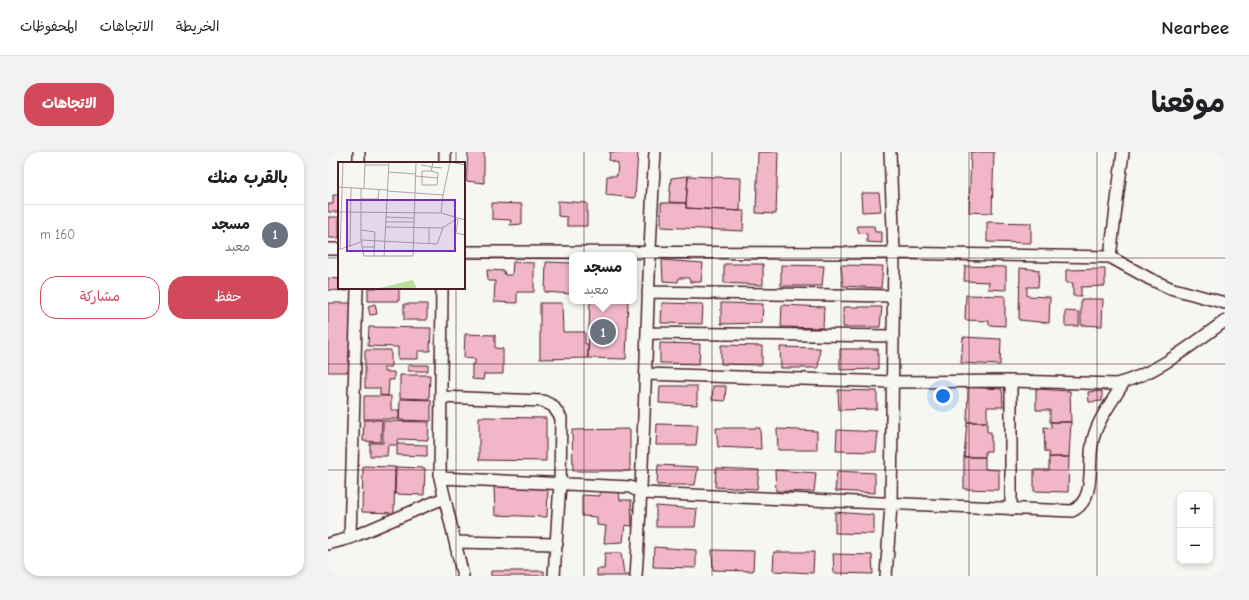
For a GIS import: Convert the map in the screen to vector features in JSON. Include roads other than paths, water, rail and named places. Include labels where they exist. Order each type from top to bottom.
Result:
[{"type":"street","points":[[636,576],[642,493],[648,253],[655,152]]},
{"type":"street","points":[[886,576],[891,505],[892,296],[894,253],[890,152]]},
{"type":"street","points":[[1110,257],[1123,152]]},
{"type":"street","points":[[465,252],[569,253]]},
{"type":"street","points":[[637,253],[894,253],[1110,257],[1170,288],[1225,302]]},
{"type":"street","points":[[350,538],[357,289]]},
{"type":"street","points":[[442,289],[440,478],[463,576]]},
{"type":"street","points":[[648,292],[892,296]]},
{"type":"street","points":[[646,374],[892,382],[1116,384],[1131,381],[1176,356],[1225,321]]},
{"type":"street","points":[[647,333],[892,336]]},
{"type":"street","points":[[1011,382],[1011,509]]},
{"type":"street","points":[[440,478],[630,487],[642,493],[891,505],[1072,511],[1082,505],[1088,495],[1094,434],[1124,382]]},
{"type":"street","points":[[441,397],[542,401],[553,406],[561,418],[560,483],[554,576]]},
{"type":"street","points":[[328,544],[350,538],[444,498]]},
{"type":"street","points":[[455,542],[556,544]]},
{"type":"place","name":"مسجد","points":[[603,332]]}]
